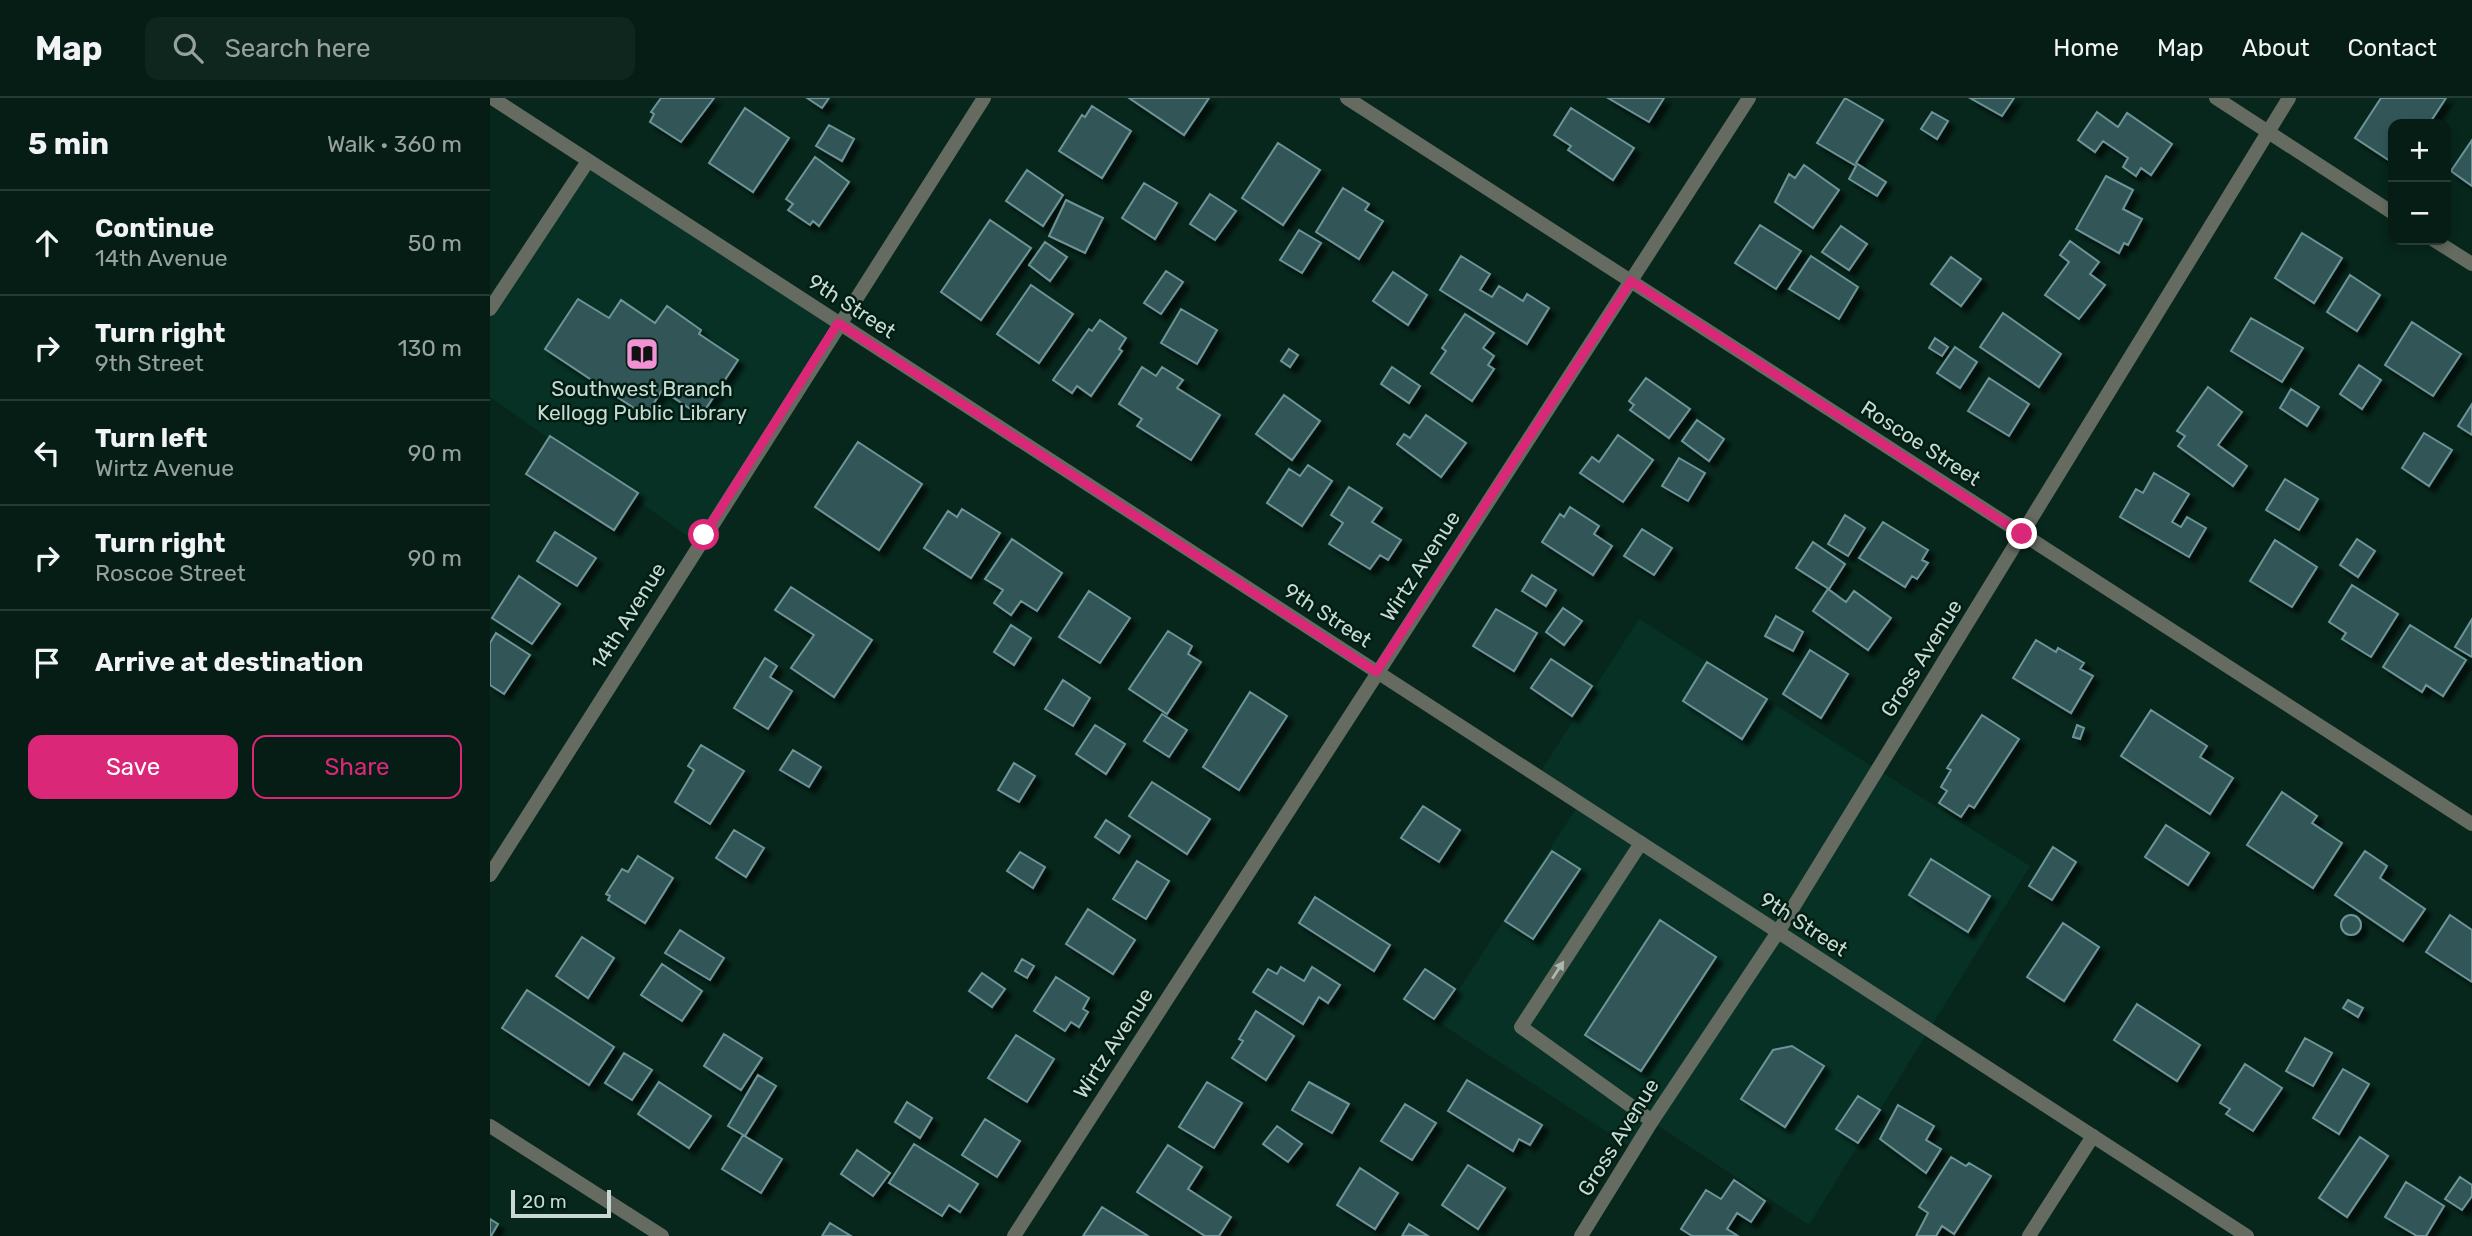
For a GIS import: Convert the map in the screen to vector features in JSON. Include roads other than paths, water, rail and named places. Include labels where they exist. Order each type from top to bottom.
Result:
[{"type":"street","name":"9th Street","points":[[492,98],[2248,1236]]},
{"type":"street","name":"14th Avenue","points":[[490,874],[838,323],[984,98]]},
{"type":"street","name":"Roscoe Street","points":[[1347,98],[2472,824]]},
{"type":"street","name":"Wirtz Avenue","points":[[1014,1236],[1749,98]]},
{"type":"street","points":[[2216,98],[2388,210]]},
{"type":"street","name":"Gross Avenue","points":[[1581,1236],[1652,1121],[1777,932],[2289,98]]},
{"type":"street","points":[[490,309],[589,161]]},
{"type":"street","points":[[2442,245],[2472,264]]},
{"type":"street","points":[[1641,843],[1521,1027],[1652,1121]]},
{"type":"street","points":[[490,1126],[662,1236]]},
{"type":"street","points":[[2029,1236],[2094,1136]]},
{"type":"place","name":"Southwest Branch Kellogg Public Library","points":[[642,354]]}]
